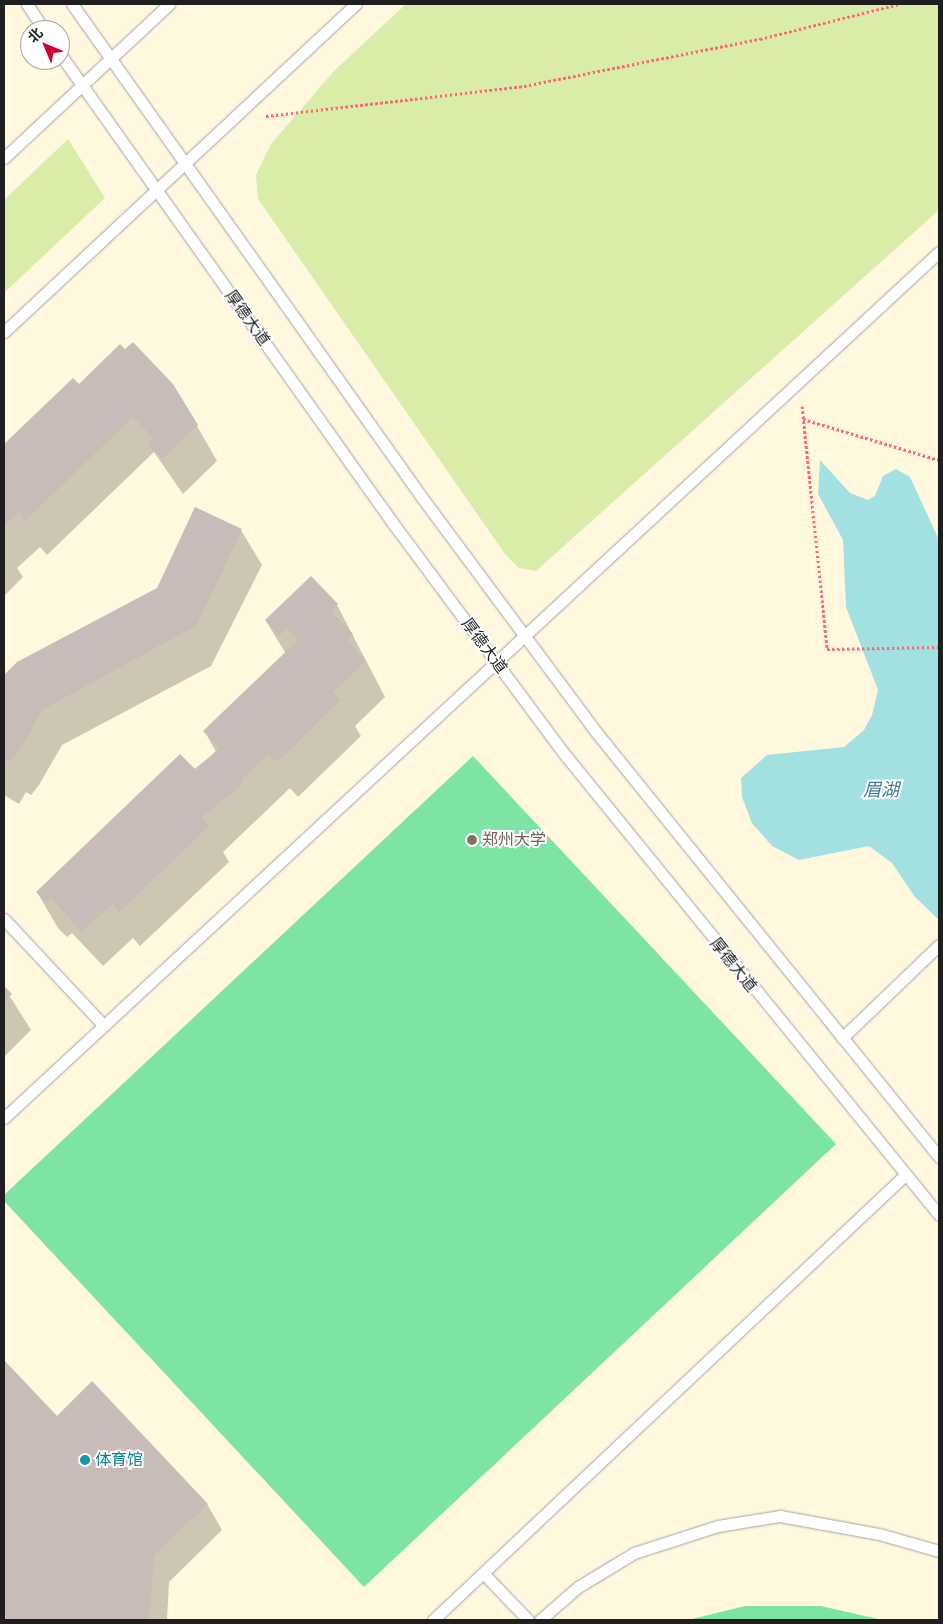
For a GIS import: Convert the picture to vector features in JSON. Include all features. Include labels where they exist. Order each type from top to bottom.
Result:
[{"type":"lane","points":[[27,4],[37,20]]},
{"type":"lane","points":[[72,4],[109,60],[525,637],[842,1038],[939,1157]]},
{"type":"lane","points":[[4,158],[169,4]]},
{"type":"lane","points":[[4,332],[356,4]]},
{"type":"lane","name":"厚德大道","points":[[70,69],[155,190],[572,764],[904,1175],[939,1215]]},
{"type":"lane","points":[[4,1118],[939,252]]},
{"type":"lane","points":[[4,919],[104,1026]]},
{"type":"lane","points":[[842,1038],[939,945]]},
{"type":"lane","points":[[432,1620],[904,1175]]},
{"type":"lane","points":[[540,1620],[578,1587],[634,1553],[718,1526],[780,1516],[879,1534],[939,1550]]},
{"type":"lane","points":[[483,1573],[528,1620]]},
{"type":"path","points":[[232,120],[524,86],[760,39],[899,4]]},
{"type":"path","points":[[799,382],[827,650],[939,647]]},
{"type":"path","points":[[803,419],[939,460]]},
{"type":"shaded area","name":"郑州大学","points":[[4,4],[939,4],[939,1620],[4,1620]]},
{"type":"green space","points":[[406,4],[939,4],[939,210],[536,571],[519,568],[505,554],[258,199],[256,175],[271,144],[335,70]]},
{"type":"green space","points":[[68,139],[105,198],[4,293],[4,200]]},
{"type":"green space","points":[[473,756],[836,1144],[364,1587],[4,1201],[4,1195]]},
{"type":"green space","points":[[745,1606],[821,1606],[882,1620],[688,1620]]},
{"type":"water","name":"眉湖","points":[[820,460],[850,493],[868,500],[875,496],[883,476],[896,469],[910,477],[939,540],[939,920],[915,897],[892,863],[869,846],[799,860],[772,846],[752,823],[742,797],[741,778],[767,755],[844,747],[864,730],[872,715],[878,690],[846,607],[843,540],[818,494]]},
{"type":"building","points":[[133,342],[173,384],[198,425],[162,459],[148,444],[153,438],[133,417],[26,520],[19,512],[4,526],[4,444],[73,378],[79,384],[120,344],[125,349]]},
{"type":"building","points":[[195,507],[242,529],[197,625],[42,710],[20,750],[10,760],[4,760],[4,675],[17,662],[157,588]]},
{"type":"building","points":[[311,576],[338,604],[331,611],[353,634],[347,640],[366,661],[333,692],[341,700],[277,762],[269,754],[245,776],[239,787],[202,817],[209,826],[119,912],[112,904],[82,932],[51,898],[46,903],[36,892],[180,754],[196,770],[219,748],[203,731],[298,640],[287,628],[279,636],[265,620]]},
{"type":"building","points":[[4,986],[12,994],[4,1002]]},
{"type":"building","name":"体育馆","points":[[4,1360],[57,1416],[92,1381],[208,1504],[154,1555],[149,1620],[4,1620]]},
{"type":"place","name":"郑州大学","points":[[472,840]]},
{"type":"place","name":"体育馆","points":[[85,1460]]}]
